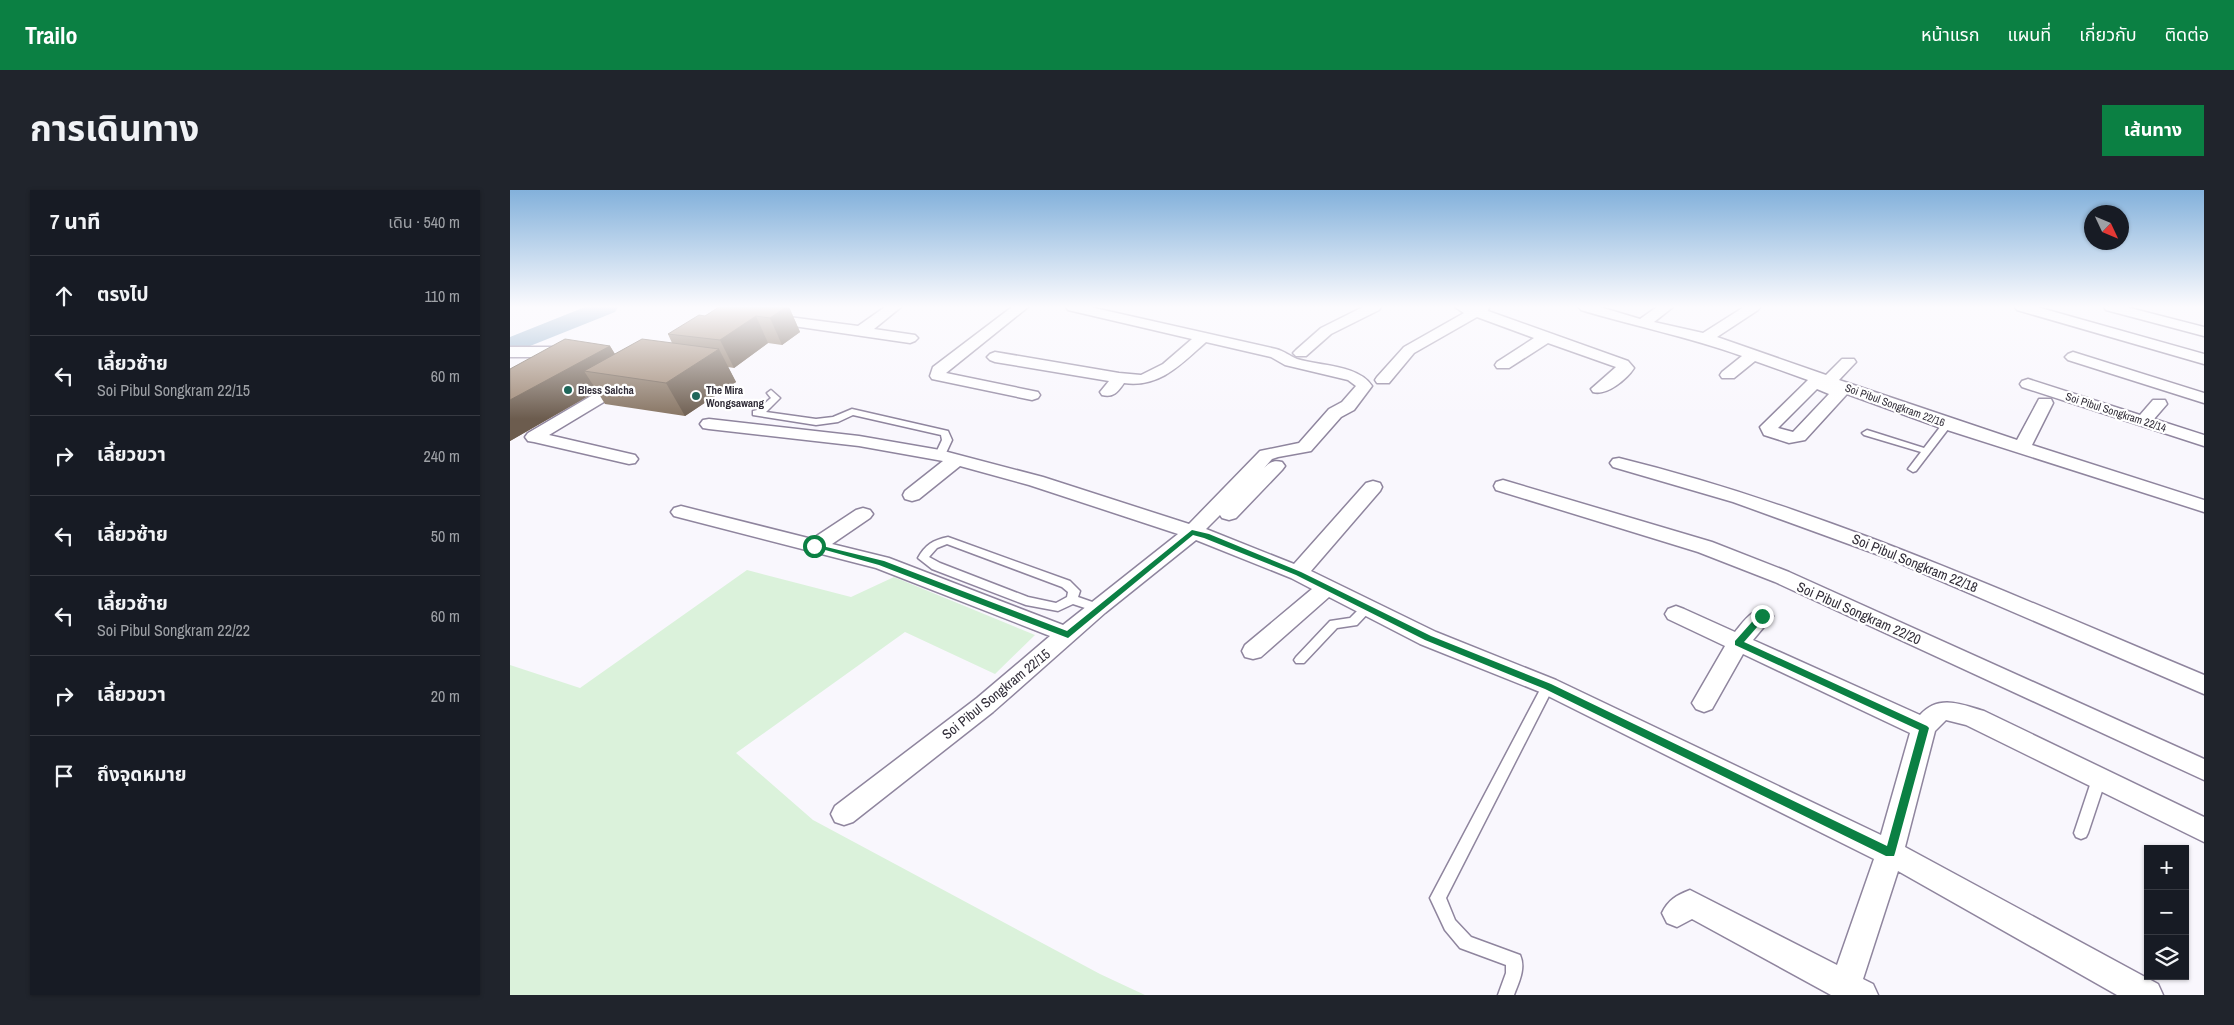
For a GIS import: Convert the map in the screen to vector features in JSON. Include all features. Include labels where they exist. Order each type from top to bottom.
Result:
[{"type":"street","points":[[972,345],[939,370],[938,376],[1032,395]]},
{"type":"street","points":[[995,357],[1111,384],[1145,379],[1169,365],[1194,345]]},
{"type":"street","points":[[1199,534],[1266,455],[1274,452],[1306,448],[1335,413],[1348,406],[1364,386],[1361,381],[1354,378],[1291,362],[1276,354],[1235,345]]},
{"type":"street","points":[[1301,352],[1310,345]]},
{"type":"street","points":[[1383,380],[1409,350],[1417,345]]},
{"type":"street","points":[[1503,365],[1534,345]]},
{"type":"street","points":[[1567,345],[1622,364],[1626,368],[1599,389]]},
{"type":"street","name":"Soi Pibul Songkram 22/16","points":[[1724,345],[1820,381],[1947,424],[2204,506]]},
{"type":"street","points":[[2153,345],[2204,359]]},
{"type":"street","points":[[510,352],[565,352],[582,354]]},
{"type":"street","points":[[542,365],[565,352]]},
{"type":"street","points":[[1728,375],[1753,355]]},
{"type":"street","points":[[2072,357],[2204,398]]},
{"type":"street","points":[[1820,381],[1840,393],[1799,436],[1789,438],[1770,431],[1769,427],[1791,405],[1820,381],[1848,362]]},
{"type":"street","points":[[629,459],[534,437],[639,374]]},
{"type":"street","name":"Soi Pibul Songkram 22/14","points":[[2028,384],[2204,441]]},
{"type":"street","points":[[2076,400],[2089,385]]},
{"type":"street","points":[[2022,447],[2045,404]]},
{"type":"street","points":[[2143,421],[2159,404]]},
{"type":"street","points":[[1791,405],[1819,415]]},
{"type":"street","points":[[709,424],[859,441],[948,458],[1036,481],[1199,534],[1298,573],[1428,638],[1548,686],[1890,853],[2147,995]]},
{"type":"street","points":[[912,495],[948,458]]},
{"type":"street","name":"Soi Pibul Songkram 22/18","points":[[1619,463],[1740,498],[1897,554],[2204,685]]},
{"type":"street","points":[[1199,534],[1276,466]]},
{"type":"street","name":"Soi Pibul Songkram 22/20","points":[[1503,486],[1705,547],[1782,577],[2204,770]]},
{"type":"street","points":[[1298,573],[1373,487]]},
{"type":"street","points":[[681,512],[882,563],[1068,635]]},
{"type":"street","points":[[814,546],[863,514]]},
{"type":"street","name":"Soi Pibul Songkram 22/15","points":[[844,814],[985,705],[1097,608],[1199,534]]},
{"type":"street","points":[[1253,651],[1327,586]]},
{"type":"street","points":[[1676,614],[1924,728]]},
{"type":"street","points":[[1704,703],[1738,643],[1762,616]]},
{"type":"street","points":[[1677,914],[1690,903],[1853,991],[1924,728],[1933,715],[1942,710],[1953,711],[1975,718],[2204,830]]},
{"type":"lane","points":[[771,393],[776,398],[758,413],[816,422],[834,420],[852,412],[900,422],[945,433],[948,458]]},
{"type":"lane","points":[[1913,469],[1947,424]]},
{"type":"lane","points":[[1867,433],[1926,451]]},
{"type":"lane","points":[[1072,599],[1074,591],[1066,584],[948,540],[936,543],[928,548],[923,558],[936,566],[1026,600],[1058,607],[1072,599],[1097,608]]},
{"type":"lane","points":[[1300,660],[1334,624],[1352,622],[1368,607]]},
{"type":"lane","points":[[1506,995],[1514,973],[1514,960],[1466,943],[1450,926],[1438,898],[1548,686]]},
{"type":"lane","points":[[2081,833],[2099,779]]},
{"type":"green space","points":[[747,570],[851,597],[894,577],[1035,635],[995,674],[905,632],[736,753],[813,820],[1100,974],[1145,995],[510,995],[510,665],[580,688]]},
{"type":"building","points":[[555,345],[610,346],[510,400],[510,369]]},
{"type":"building","points":[[632,345],[685,345],[719,349],[666,383],[584,371]]},
{"type":"place","name":"Bless Salcha","points":[[568,390]]},
{"type":"place","name":"The Mira Wongsawang","points":[[696,396]]},
{"type":"route","points":[[814,546],[882,563],[1068,635],[1097,608],[1192,532],[1298,573],[1428,638],[1548,686],[1890,853],[1924,728],[1738,643],[1762,616]]}]
